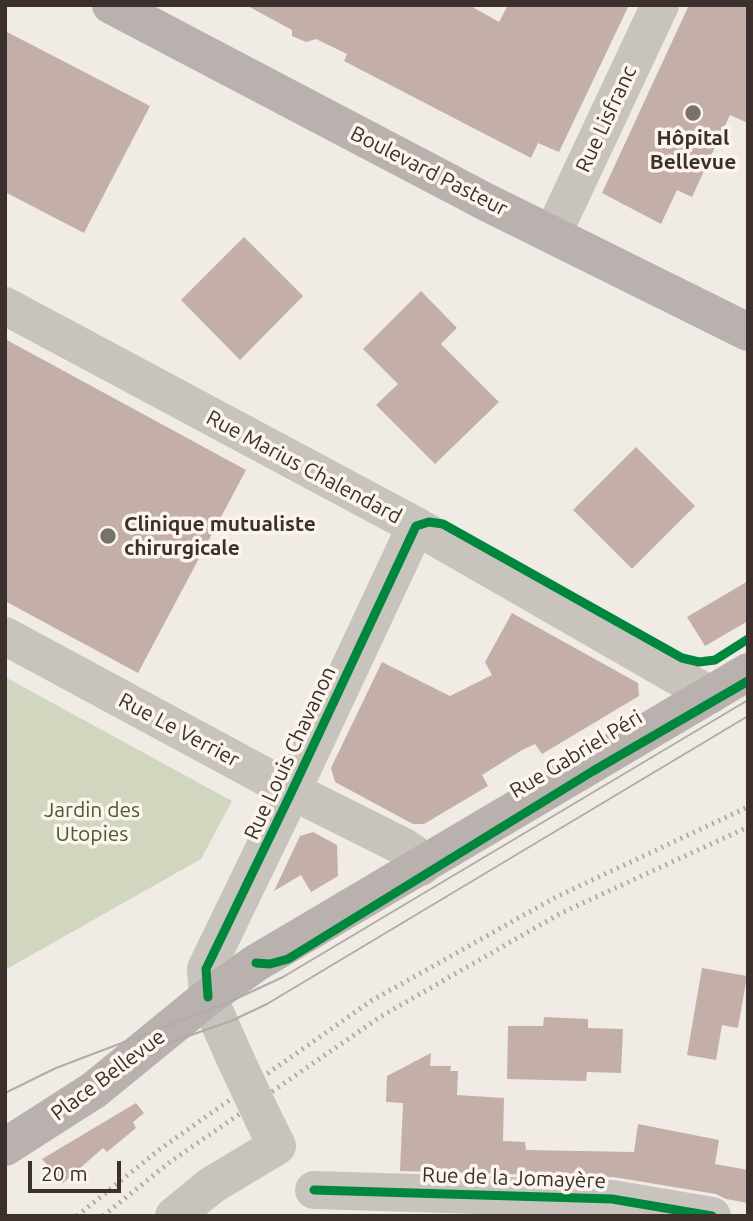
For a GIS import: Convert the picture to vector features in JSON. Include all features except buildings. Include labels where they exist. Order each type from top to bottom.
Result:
[{"type":"main road","name":"Boulevard Pasteur","points":[[111,5],[486,202],[748,332]]},
{"type":"main road","name":"Rue Gabriel Péri","points":[[208,997],[256,963],[748,672]]},
{"type":"main road","name":"Place Bellevue","points":[[5,1147],[94,1090],[208,997]]},
{"type":"street","name":"Rue Lisfranc","points":[[553,233],[660,5]]},
{"type":"street","name":"Rue Marius Chalendard","points":[[5,306],[416,526],[710,695]]},
{"type":"street","name":"Rue Louis Chavanon","points":[[208,997],[206,969],[416,526]]},
{"type":"street","name":"Rue Le Verrier","points":[[5,636],[292,791],[404,847],[413,853],[421,867]]},
{"type":"street","points":[[208,997],[270,1132],[322,1203]]},
{"type":"street","points":[[174,1216],[270,1132]]},
{"type":"street","name":"Rue de la Jomayère","points":[[322,1203],[612,1199],[712,1216]]},
{"type":"green space","name":"Jardin des Utopies","points":[[5,677],[232,801],[201,859],[5,970]]},
{"type":"tram line","points":[[5,1093],[56,1068],[227,1003],[283,977],[748,700]]},
{"type":"tram line","points":[[137,1054],[231,1021],[267,1004],[748,716]]},
{"type":"railway","points":[[77,1216],[160,1149],[371,1001],[556,897],[748,807]]},
{"type":"railway","points":[[103,1216],[170,1162],[380,1017],[561,913],[748,827]]},
{"type":"cycle path","points":[[208,997],[206,969],[416,526],[429,522],[443,524],[682,658],[699,662],[715,660],[748,639]]},
{"type":"cycle path","points":[[256,963],[270,964],[288,959],[593,771],[748,681]]},
{"type":"cycle path","points":[[314,1190],[612,1199],[712,1216]]},
{"type":"place","name":"Hôpital Bellevue","points":[[693,113]]},
{"type":"place","name":"Clinique mutualiste chirurgicale","points":[[108,536]]}]
